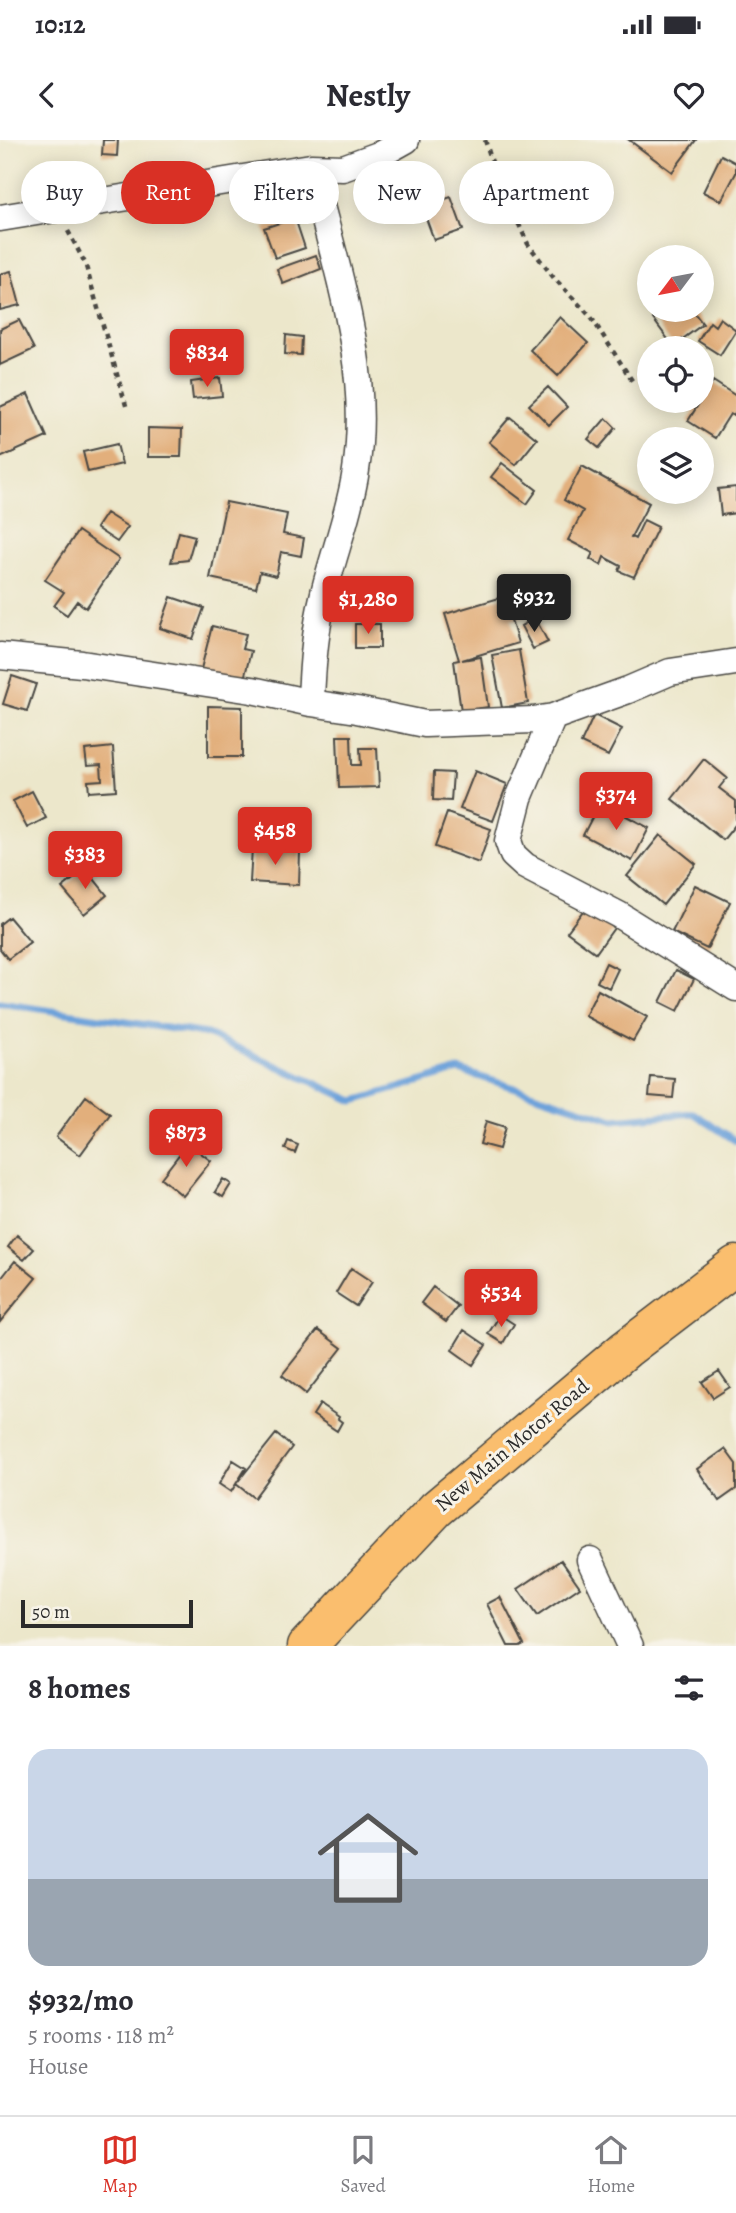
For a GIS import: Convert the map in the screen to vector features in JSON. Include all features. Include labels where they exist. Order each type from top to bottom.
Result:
[{"type":"highway","name":"New Main Motor Road","points":[[307,1646],[436,1509],[626,1349],[736,1265]]},
{"type":"highway","name":"New Main Motor Road","points":[[337,1646],[458,1519],[637,1364],[736,1288]]},
{"type":"street","points":[[339,168],[381,154],[406,140]]},
{"type":"street","points":[[107,202],[229,181]]},
{"type":"street","points":[[0,218],[21,214]]},
{"type":"street","points":[[311,703],[313,649],[324,592],[347,516],[357,469],[359,430],[358,368],[324,224]]},
{"type":"street","points":[[0,656],[82,664],[252,690],[425,724],[553,717],[670,672],[736,662]]},
{"type":"street","points":[[553,717],[519,797],[508,841],[513,855],[526,866],[619,915],[736,988]]},
{"type":"street","points":[[590,1560],[630,1646]]},
{"type":"path","points":[[485,140],[496,175],[528,244],[554,278],[592,317],[632,382]]},
{"type":"path","points":[[64,224],[85,263],[127,409]]},
{"type":"building","points":[[103,140],[118,140],[117,156],[102,155]]},
{"type":"building","points":[[629,140],[696,140],[672,172]]},
{"type":"building","points":[[721,155],[736,163],[736,173],[721,201],[703,192]]},
{"type":"building","points":[[451,197],[463,230],[434,240],[428,224],[445,224],[445,199]]},
{"type":"building","points":[[276,224],[297,224],[305,248],[275,258],[264,228]]},
{"type":"building","points":[[316,255],[321,269],[283,284],[277,269]]},
{"type":"building","points":[[11,271],[20,305],[0,310],[0,274]]},
{"type":"building","points":[[560,317],[588,343],[558,376],[530,350]]},
{"type":"building","points":[[720,318],[736,330],[720,355],[714,351],[714,336],[701,336],[710,322],[715,326]]},
{"type":"building","points":[[19,320],[34,349],[0,365],[0,329]]},
{"type":"building","points":[[655,322],[703,324],[687,336],[666,336]]},
{"type":"building","points":[[286,335],[302,337],[301,355],[285,354]]},
{"type":"building","points":[[220,378],[222,396],[193,399],[191,382]]},
{"type":"building","points":[[714,382],[736,396],[734,416],[730,414],[715,438],[714,427],[698,427],[688,421],[693,413],[714,413]]},
{"type":"building","points":[[548,387],[567,407],[549,425],[529,405]]},
{"type":"building","points":[[28,394],[47,437],[0,458],[0,407]]},
{"type":"building","points":[[510,417],[537,439],[516,465],[489,442]]},
{"type":"building","points":[[606,418],[616,428],[599,448],[588,439]]},
{"type":"building","points":[[148,428],[182,429],[181,457],[148,457]]},
{"type":"building","points":[[117,444],[122,464],[88,472],[83,452]]},
{"type":"building","points":[[502,463],[537,490],[527,504],[491,477]]},
{"type":"building","points":[[582,466],[637,496],[637,504],[648,504],[631,537],[635,539],[644,520],[658,527],[634,577],[619,571],[621,566],[604,557],[601,565],[590,559],[593,553],[568,540],[583,511],[564,500]]},
{"type":"building","points":[[736,487],[736,513],[721,515],[718,489]]},
{"type":"building","points":[[226,502],[287,514],[283,534],[304,538],[301,556],[281,552],[276,576],[260,572],[256,588],[210,578]]},
{"type":"building","points":[[106,513],[128,527],[117,542],[96,528]]},
{"type":"building","points":[[78,531],[119,559],[86,608],[77,601],[67,615],[54,606],[64,592],[45,580]]},
{"type":"building","points":[[179,532],[195,536],[188,560],[171,562]]},
{"type":"building","points":[[523,591],[531,615],[511,620],[518,643],[462,660],[481,657],[488,707],[461,711],[454,661],[459,660],[445,614]]},
{"type":"building","points":[[171,597],[204,608],[193,639],[160,628]]},
{"type":"building","points":[[535,618],[548,642],[533,649],[521,626]]},
{"type":"building","points":[[355,624],[380,624],[380,648],[355,648]]},
{"type":"building","points":[[212,626],[246,634],[242,649],[251,651],[244,679],[201,669]]},
{"type":"building","points":[[519,650],[528,703],[502,708],[492,655]]},
{"type":"building","points":[[12,676],[36,684],[27,711],[3,704]]},
{"type":"building","points":[[208,706],[242,707],[242,757],[208,757]]},
{"type":"building","points":[[594,715],[622,729],[608,756],[581,743]]},
{"type":"building","points":[[337,736],[351,736],[352,765],[361,765],[360,748],[377,748],[379,787],[339,788]]},
{"type":"building","points":[[113,747],[116,790],[89,792],[88,781],[102,780],[101,765],[87,766],[85,750]]},
{"type":"building","points":[[704,759],[727,778],[719,788],[736,801],[736,824],[723,840],[672,799]]},
{"type":"building","points":[[475,771],[507,784],[493,821],[460,809]]},
{"type":"building","points":[[434,772],[453,773],[451,801],[433,800]]},
{"type":"building","points":[[32,791],[46,818],[27,828],[13,801]]},
{"type":"building","points":[[600,802],[649,828],[632,861],[583,835]]},
{"type":"building","points":[[447,813],[491,829],[479,863],[435,847]]},
{"type":"building","points":[[660,835],[696,864],[663,905],[627,876]]},
{"type":"building","points":[[252,848],[300,851],[299,885],[250,882]]},
{"type":"building","points":[[86,869],[107,895],[84,914],[62,888]]},
{"type":"building","points":[[695,885],[730,902],[707,949],[672,932]]},
{"type":"building","points":[[586,907],[614,928],[596,953],[567,932]]},
{"type":"building","points":[[9,917],[30,942],[8,959],[0,949],[0,924]]},
{"type":"building","points":[[606,963],[618,969],[609,988],[597,982]]},
{"type":"building","points":[[676,970],[694,979],[678,1011],[660,1002]]},
{"type":"building","points":[[598,990],[647,1017],[633,1041],[585,1016]]},
{"type":"building","points":[[651,1077],[675,1079],[673,1098],[649,1096]]},
{"type":"building","points":[[86,1096],[110,1114],[80,1155],[56,1137]]},
{"type":"building","points":[[486,1121],[505,1127],[499,1149],[480,1144]]},
{"type":"building","points":[[288,1141],[298,1145],[295,1153],[285,1149]]},
{"type":"building","points":[[188,1143],[211,1161],[183,1196],[161,1178]]},
{"type":"building","points":[[223,1179],[231,1184],[223,1197],[215,1192]]},
{"type":"building","points":[[17,1235],[34,1249],[24,1260],[8,1247]]},
{"type":"building","points":[[15,1261],[36,1278],[0,1322],[0,1280]]},
{"type":"building","points":[[351,1268],[372,1282],[356,1306],[336,1293]]},
{"type":"building","points":[[433,1287],[458,1306],[446,1322],[421,1303]]},
{"type":"building","points":[[500,1315],[514,1324],[503,1343],[488,1334]]},
{"type":"building","points":[[318,1330],[342,1348],[306,1394],[282,1375]]},
{"type":"building","points":[[464,1330],[486,1345],[473,1365],[452,1350]]},
{"type":"building","points":[[719,1371],[730,1387],[713,1398],[702,1382]]},
{"type":"building","points":[[320,1404],[339,1417],[342,1422],[337,1431],[313,1415]]},
{"type":"building","points":[[276,1434],[292,1447],[254,1498],[236,1484]]},
{"type":"building","points":[[725,1449],[736,1464],[736,1489],[719,1501],[697,1469]]},
{"type":"building","points":[[233,1460],[246,1468],[231,1492],[219,1484]]},
{"type":"building","points":[[561,1560],[580,1587],[537,1616],[518,1589]]},
{"type":"building","points":[[500,1597],[524,1644],[520,1646],[508,1646],[487,1604]]},
{"type":"waterway","points":[[0,1003],[207,1034],[354,1101],[459,1070],[614,1120],[693,1113],[736,1141]]}]
